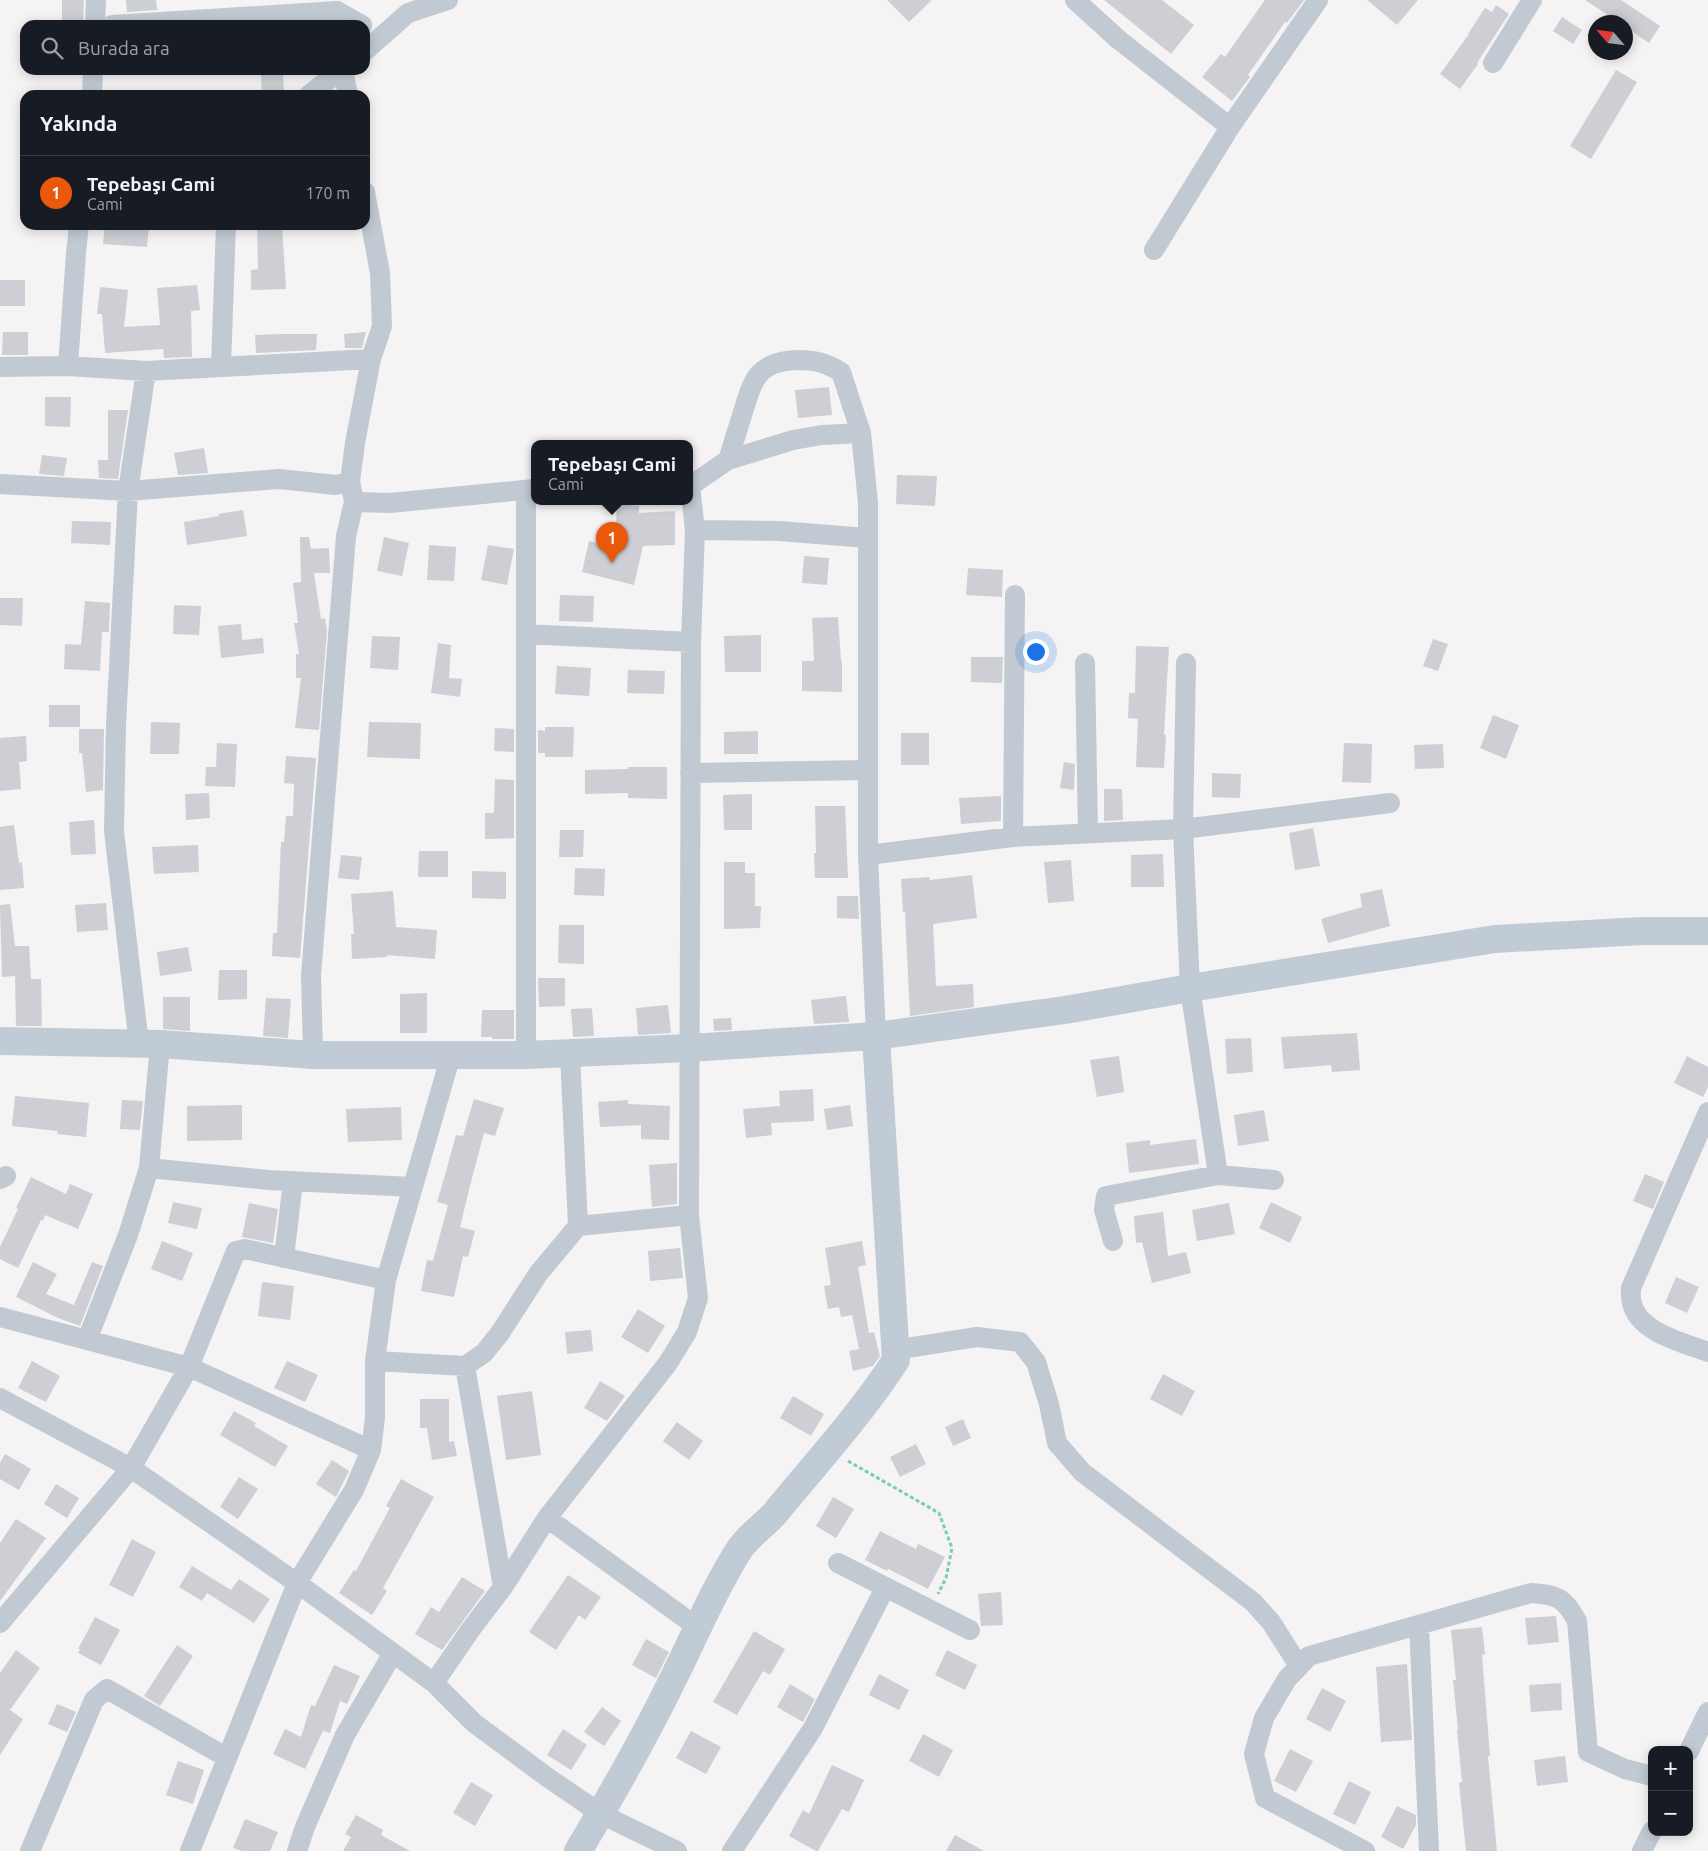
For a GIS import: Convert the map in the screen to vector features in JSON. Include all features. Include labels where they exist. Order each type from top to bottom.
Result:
[{"type":"street","points":[[95,20],[96,0]]},
{"type":"street","points":[[370,35],[408,13],[448,0]]},
{"type":"street","points":[[1075,0],[1119,40],[1230,127]]},
{"type":"street","points":[[1154,250],[1230,127],[1318,0]]},
{"type":"street","points":[[1493,63],[1532,0]]},
{"type":"street","points":[[187,20],[336,10],[348,20]]},
{"type":"street","points":[[92,90],[93,75]]},
{"type":"street","points":[[316,90],[335,75]]},
{"type":"street","points":[[343,75],[347,90]]},
{"type":"street","points":[[313,1055],[311,975],[346,536],[354,502],[350,481],[355,443],[371,359],[382,326],[380,273],[370,219]]},
{"type":"street","points":[[68,366],[78,230]]},
{"type":"street","points":[[221,366],[226,230]]},
{"type":"street","points":[[0,367],[68,366],[146,371],[371,359]]},
{"type":"street","points":[[578,1851],[640,1745],[697,1627],[740,1548],[768,1521],[828,1450],[896,1360],[876,1036],[868,855],[868,503],[861,433],[842,372],[816,360],[786,360],[773,364],[763,370],[752,382],[728,460]]},
{"type":"street","points":[[87,1340],[128,1235],[149,1168],[149,1044],[114,831],[116,725],[128,491],[146,371]]},
{"type":"street","points":[[693,484],[728,460],[793,440],[822,435],[861,433]]},
{"type":"street","points":[[0,484],[128,491],[279,478],[336,485],[350,481]]},
{"type":"street","points":[[354,502],[390,503],[530,489],[526,634],[526,1055]]},
{"type":"street","points":[[434,1683],[503,1587],[547,1518],[668,1363],[687,1332],[698,1298],[690,1215],[690,772],[691,642],[695,530],[692,505]]},
{"type":"street","points":[[695,530],[779,530],[867,538]]},
{"type":"street","points":[[1013,837],[1015,595]]},
{"type":"street","points":[[526,634],[691,642]]},
{"type":"street","points":[[1084,663],[1088,833]]},
{"type":"street","points":[[1186,663],[1183,829],[1190,988],[1218,1175]]},
{"type":"street","points":[[690,772],[868,770]]},
{"type":"street","points":[[868,855],[1013,837],[1183,829],[1390,803]]},
{"type":"street","points":[[0,1041],[149,1044],[313,1055],[526,1055],[689,1048],[876,1036],[1065,1010],[1495,939],[1708,931]]},
{"type":"street","points":[[375,1361],[465,1366],[484,1353],[500,1333],[538,1274],[578,1226],[570,1054]]},
{"type":"street","points":[[190,1851],[297,1583],[354,1490],[371,1450],[375,1418],[375,1361],[386,1280],[451,1055]]},
{"type":"street","points":[[1708,1112],[1631,1288],[1632,1304],[1638,1316],[1652,1330],[1708,1352]]},
{"type":"street","points":[[149,1168],[293,1181],[412,1187]]},
{"type":"street","points":[[1113,1241],[1104,1210],[1106,1196],[1218,1175],[1274,1180]]},
{"type":"street","points":[[284,1258],[293,1181]]},
{"type":"street","points":[[578,1226],[690,1215]]},
{"type":"street","points":[[0,1623],[131,1468],[189,1367],[236,1251],[245,1249],[386,1280]]},
{"type":"street","points":[[0,1317],[189,1367],[371,1450]]},
{"type":"street","points":[[894,1350],[977,1337],[1020,1342],[1036,1362],[1049,1404],[1058,1443],[1082,1472],[1253,1602],[1271,1622],[1299,1666]]},
{"type":"street","points":[[465,1366],[503,1587]]},
{"type":"street","points":[[0,1398],[131,1468],[297,1583],[434,1683],[474,1723],[601,1814],[678,1851]]},
{"type":"street","points":[[547,1518],[697,1627]]},
{"type":"street","points":[[838,1563],[970,1630]]},
{"type":"street","points":[[732,1851],[812,1728],[885,1588]]},
{"type":"street","points":[[1365,1851],[1265,1798],[1254,1754],[1264,1718],[1286,1679],[1309,1656],[1532,1593],[1554,1594],[1570,1607],[1577,1621],[1588,1752],[1625,1769],[1648,1775]]},
{"type":"street","points":[[1419,1625],[1429,1851]]},
{"type":"street","points":[[297,1851],[345,1735],[393,1653]]},
{"type":"street","points":[[30,1851],[94,1700],[107,1689],[226,1757]]},
{"type":"street","points":[[1691,1746],[1708,1712]]},
{"type":"street","points":[[1642,1851],[1650,1836]]},
{"type":"path","points":[[828,1450],[938,1512],[952,1548],[946,1578],[930,1610]]},
{"type":"building","points":[[62,0],[84,0],[83,20],[62,20]]},
{"type":"building","points":[[126,0],[156,0],[157,10],[127,12]]},
{"type":"building","points":[[887,0],[932,0],[909,22]]},
{"type":"building","points":[[1104,0],[1162,0],[1194,25],[1171,54]]},
{"type":"building","points":[[1265,0],[1304,0],[1287,23],[1285,22],[1248,75],[1250,77],[1232,101],[1202,77],[1221,54],[1225,57]]},
{"type":"building","points":[[1367,0],[1418,0],[1397,25]]},
{"type":"building","points":[[1585,0],[1621,0],[1660,26],[1649,43],[1633,32],[1633,15],[1608,15]]},
{"type":"building","points":[[1496,5],[1509,14],[1460,89],[1440,74],[1485,8],[1492,12]]},
{"type":"building","points":[[1562,17],[1582,30],[1573,44],[1553,31]]},
{"type":"building","points":[[1616,70],[1637,82],[1591,159],[1570,146]]},
{"type":"building","points":[[261,75],[283,75],[284,90],[262,90]]},
{"type":"building","points":[[104,230],[149,230],[147,247],[103,244]]},
{"type":"building","points":[[257,230],[282,230],[286,289],[251,290],[251,270],[258,269]]},
{"type":"building","points":[[0,280],[25,280],[25,306],[0,306]]},
{"type":"building","points":[[197,285],[200,310],[191,311],[192,357],[164,358],[163,349],[105,353],[102,314],[97,314],[100,287],[128,290],[124,327],[160,325],[157,288]]},
{"type":"building","points":[[3,332],[28,332],[28,355],[2,355]]},
{"type":"building","points":[[366,332],[362,348],[345,348],[344,334]]},
{"type":"building","points":[[317,334],[316,350],[256,353],[255,335]]},
{"type":"building","points":[[829,387],[832,415],[798,418],[795,390]]},
{"type":"building","points":[[45,397],[71,397],[70,427],[45,426]]},
{"type":"building","points":[[108,410],[128,410],[118,479],[99,478],[98,460],[108,460]]},
{"type":"building","points":[[204,448],[208,473],[178,475],[174,453]]},
{"type":"building","points":[[42,455],[67,458],[64,476],[39,474]]},
{"type":"building","points":[[897,475],[937,476],[935,506],[896,504]]},
{"type":"building","points":[[617,505],[639,506],[639,513],[675,511],[675,545],[643,546],[634,585],[582,572],[589,541],[615,547]]},
{"type":"building","points":[[243,510],[247,536],[187,545],[184,522]]},
{"type":"building","points":[[72,521],[111,522],[110,545],[71,543]]},
{"type":"building","points":[[300,537],[309,537],[311,549],[329,548],[330,573],[314,573],[321,619],[325,618],[327,631],[319,730],[295,728],[301,678],[296,678],[296,654],[299,654],[294,623],[298,623],[293,583],[301,582]]},
{"type":"building","points":[[384,537],[409,543],[402,576],[377,571]]},
{"type":"building","points":[[429,545],[456,547],[454,581],[427,580]]},
{"type":"building","points":[[488,545],[514,549],[507,585],[481,580]]},
{"type":"building","points":[[804,556],[829,558],[827,585],[802,583]]},
{"type":"building","points":[[968,568],[1003,570],[1002,597],[966,595]]},
{"type":"building","points":[[560,595],[594,596],[593,622],[559,621]]},
{"type":"building","points":[[0,598],[23,598],[22,626],[0,625]]},
{"type":"building","points":[[85,601],[110,603],[109,632],[102,632],[100,671],[64,669],[65,644],[81,645]]},
{"type":"building","points":[[174,605],[201,606],[199,635],[173,634]]},
{"type":"building","points":[[838,617],[842,661],[842,692],[802,691],[802,661],[814,661],[812,618]]},
{"type":"building","points":[[241,624],[242,640],[263,638],[264,653],[221,658],[218,626]]},
{"type":"building","points":[[761,635],[761,672],[725,672],[724,636]]},
{"type":"building","points":[[372,636],[400,637],[398,670],[370,668]]},
{"type":"building","points":[[1433,639],[1448,644],[1438,671],[1423,666]]},
{"type":"building","points":[[438,643],[451,645],[449,678],[462,679],[460,697],[431,693]]},
{"type":"building","points":[[1136,646],[1169,647],[1164,768],[1136,767],[1138,719],[1128,718],[1129,693],[1135,693]]},
{"type":"building","points":[[971,657],[1003,657],[1002,683],[971,682]]},
{"type":"building","points":[[557,666],[591,668],[589,696],[555,694]]},
{"type":"building","points":[[628,670],[665,671],[664,694],[627,693]]},
{"type":"building","points":[[49,705],[80,705],[80,727],[49,727]]},
{"type":"building","points":[[1493,715],[1519,725],[1506,759],[1480,748]]},
{"type":"building","points":[[151,722],[180,723],[179,754],[150,754]]},
{"type":"building","points":[[369,722],[421,723],[420,759],[367,757]]},
{"type":"building","points":[[545,727],[574,727],[573,757],[545,757],[545,753],[538,753],[538,730],[545,731]]},
{"type":"building","points":[[495,728],[514,729],[514,752],[494,751]]},
{"type":"building","points":[[79,729],[104,729],[103,790],[86,792],[82,753],[79,753]]},
{"type":"building","points":[[758,731],[758,754],[724,754],[724,732]]},
{"type":"building","points":[[901,733],[929,733],[929,765],[901,765]]},
{"type":"building","points":[[26,736],[27,761],[19,762],[21,789],[0,791],[0,738]]},
{"type":"building","points":[[217,743],[237,744],[235,787],[205,786],[206,767],[216,767]]},
{"type":"building","points":[[1344,743],[1372,744],[1371,783],[1342,782]]},
{"type":"building","points":[[1443,744],[1444,768],[1415,769],[1414,745]]},
{"type":"building","points":[[286,756],[316,758],[300,958],[272,956],[273,933],[277,933],[281,842],[284,842],[286,816],[293,816],[294,784],[284,783]]},
{"type":"building","points":[[1064,762],[1075,764],[1074,790],[1060,788]]},
{"type":"building","points":[[628,767],[667,767],[667,799],[628,798],[628,793],[585,794],[585,770],[628,769]]},
{"type":"building","points":[[1212,773],[1241,774],[1240,798],[1212,797]]},
{"type":"building","points":[[495,779],[514,780],[514,838],[485,839],[485,813],[494,813]]},
{"type":"building","points":[[1104,789],[1122,789],[1123,820],[1104,821]]},
{"type":"building","points":[[209,793],[210,818],[186,820],[185,794]]},
{"type":"building","points":[[752,794],[752,830],[724,830],[723,795]]},
{"type":"building","points":[[1001,796],[1001,821],[961,824],[959,798]]},
{"type":"building","points":[[815,806],[845,806],[848,878],[815,878]]},
{"type":"building","points":[[94,820],[96,854],[71,855],[69,822]]},
{"type":"building","points":[[14,825],[19,863],[22,862],[24,888],[0,890],[0,827]]},
{"type":"building","points":[[1313,828],[1320,866],[1295,870],[1289,833]]},
{"type":"building","points":[[560,830],[584,830],[583,857],[559,857]]},
{"type":"building","points":[[198,845],[199,872],[154,874],[152,847]]},
{"type":"building","points":[[419,851],[448,851],[448,877],[418,877]]},
{"type":"building","points":[[1163,854],[1164,887],[1131,887],[1131,855]]},
{"type":"building","points":[[341,855],[362,857],[359,880],[338,878]]},
{"type":"building","points":[[1071,860],[1074,901],[1048,903],[1044,862]]},
{"type":"building","points":[[724,862],[745,862],[745,873],[755,873],[755,906],[761,906],[760,928],[724,929]]},
{"type":"building","points":[[575,868],[605,869],[604,896],[574,895]]},
{"type":"building","points":[[472,871],[506,872],[506,899],[472,898]]},
{"type":"building","points":[[972,875],[977,918],[933,924],[936,986],[973,984],[974,1007],[910,1016],[905,912],[903,912],[901,879],[929,877],[930,880]]},
{"type":"building","points":[[1382,889],[1390,926],[1328,943],[1321,919],[1362,907],[1360,894]]},
{"type":"building","points":[[393,891],[396,927],[437,930],[435,959],[387,955],[387,957],[352,959],[351,934],[354,934],[351,894]]},
{"type":"building","points":[[837,896],[858,896],[859,919],[837,918]]},
{"type":"building","points":[[106,903],[108,930],[77,932],[75,905]]},
{"type":"building","points":[[10,904],[15,946],[29,946],[31,979],[41,979],[42,1026],[16,1026],[15,976],[2,977],[0,905]]},
{"type":"building","points":[[559,925],[584,925],[584,964],[558,963]]},
{"type":"building","points":[[188,947],[192,971],[160,976],[157,952]]},
{"type":"building","points":[[219,970],[247,970],[247,999],[218,1000]]},
{"type":"building","points":[[538,978],[565,978],[565,1006],[539,1007]]},
{"type":"building","points":[[427,993],[427,1033],[400,1033],[400,994]]},
{"type":"building","points":[[846,996],[849,1022],[814,1024],[811,1000]]},
{"type":"building","points":[[163,997],[190,997],[190,1031],[163,1029]]},
{"type":"building","points":[[266,998],[291,999],[288,1038],[263,1036]]},
{"type":"building","points":[[668,1005],[671,1033],[638,1035],[636,1008]]},
{"type":"building","points":[[592,1008],[594,1036],[573,1037],[571,1009]]},
{"type":"building","points":[[482,1010],[514,1010],[514,1039],[481,1037]]},
{"type":"building","points":[[731,1018],[732,1030],[714,1031],[713,1019]]},
{"type":"building","points":[[1357,1033],[1360,1070],[1332,1072],[1331,1065],[1284,1069],[1281,1037]]},
{"type":"building","points":[[1251,1038],[1253,1072],[1227,1074],[1225,1039]]},
{"type":"building","points":[[1119,1056],[1124,1092],[1097,1097],[1090,1060]]},
{"type":"building","points":[[1687,1056],[1708,1067],[1708,1087],[1703,1097],[1674,1083]]},
{"type":"building","points":[[813,1089],[814,1121],[771,1123],[772,1135],[746,1138],[743,1109],[780,1106],[779,1091]]},
{"type":"building","points":[[15,1096],[89,1103],[86,1137],[57,1134],[58,1131],[12,1126]]},
{"type":"building","points":[[474,1099],[504,1108],[495,1136],[484,1133],[460,1227],[475,1231],[468,1257],[463,1256],[454,1297],[421,1291],[427,1260],[433,1261],[448,1205],[437,1202],[456,1135],[463,1136]]},
{"type":"building","points":[[122,1100],[143,1101],[140,1130],[120,1129]]},
{"type":"building","points":[[628,1100],[628,1104],[670,1106],[669,1140],[641,1139],[641,1125],[600,1127],[598,1102]]},
{"type":"building","points":[[242,1105],[242,1140],[187,1141],[187,1106]]},
{"type":"building","points":[[850,1105],[853,1126],[827,1130],[824,1109]]},
{"type":"building","points":[[401,1107],[402,1140],[348,1142],[346,1109]]},
{"type":"building","points":[[1264,1110],[1269,1141],[1238,1146],[1234,1115]]},
{"type":"building","points":[[1196,1139],[1199,1164],[1129,1173],[1126,1143],[1150,1140],[1150,1145]]},
{"type":"building","points":[[677,1163],[677,1204],[652,1207],[649,1165]]},
{"type":"building","points":[[1645,1174],[1664,1182],[1653,1209],[1633,1201]]},
{"type":"building","points":[[31,1177],[66,1194],[70,1184],[93,1194],[78,1229],[45,1215],[18,1268],[0,1259],[0,1247]]},
{"type":"building","points":[[173,1202],[202,1208],[197,1229],[168,1223]]},
{"type":"building","points":[[1271,1202],[1302,1217],[1290,1243],[1259,1228]]},
{"type":"building","points":[[249,1203],[278,1209],[273,1243],[242,1237]]},
{"type":"building","points":[[1229,1203],[1235,1234],[1197,1241],[1192,1210]]},
{"type":"building","points":[[1163,1212],[1168,1256],[1186,1252],[1191,1273],[1152,1283],[1142,1242],[1136,1243],[1134,1216]]},
{"type":"building","points":[[162,1241],[193,1253],[182,1281],[151,1269]]},
{"type":"building","points":[[862,1241],[866,1265],[858,1267],[869,1333],[874,1332],[880,1356],[873,1366],[853,1371],[849,1351],[859,1349],[852,1315],[841,1317],[839,1307],[828,1309],[824,1286],[831,1285],[825,1248]]},
{"type":"building","points":[[680,1248],[683,1278],[650,1281],[648,1251]]},
{"type":"building","points":[[33,1262],[57,1274],[46,1294],[74,1305],[92,1262],[103,1266],[80,1326],[58,1318],[16,1297]]},
{"type":"building","points":[[1676,1277],[1699,1287],[1687,1313],[1665,1303]]},
{"type":"building","points":[[262,1282],[294,1286],[290,1320],[258,1316]]},
{"type":"building","points":[[638,1309],[665,1326],[648,1353],[621,1337]]},
{"type":"building","points":[[591,1330],[593,1351],[567,1354],[565,1332]]},
{"type":"building","points":[[32,1361],[60,1376],[46,1402],[18,1388]]},
{"type":"building","points":[[287,1361],[318,1375],[305,1402],[274,1388]]},
{"type":"building","points":[[1163,1374],[1195,1391],[1182,1416],[1150,1399]]},
{"type":"building","points":[[600,1381],[625,1396],[607,1421],[584,1408]]},
{"type":"building","points":[[532,1391],[541,1455],[506,1460],[497,1396]]},
{"type":"building","points":[[793,1396],[824,1414],[811,1436],[780,1418]]},
{"type":"building","points":[[420,1399],[449,1399],[449,1442],[454,1441],[457,1456],[432,1460],[427,1428],[420,1428]]},
{"type":"building","points":[[234,1411],[256,1423],[254,1426],[288,1446],[275,1467],[220,1435]]},
{"type":"building","points":[[963,1419],[971,1438],[953,1446],[945,1427]]},
{"type":"building","points":[[677,1422],[703,1441],[689,1460],[663,1441]]},
{"type":"building","points":[[916,1444],[926,1464],[900,1477],[890,1457]]},
{"type":"building","points":[[5,1454],[31,1469],[19,1490],[0,1479],[0,1463]]},
{"type":"building","points":[[332,1460],[349,1471],[336,1497],[316,1484]]},
{"type":"building","points":[[239,1477],[258,1489],[238,1519],[220,1507]]},
{"type":"building","points":[[401,1479],[434,1497],[383,1588],[387,1591],[372,1615],[339,1593],[354,1570],[356,1571],[390,1508],[386,1506]]},
{"type":"building","points":[[56,1484],[79,1498],[67,1518],[44,1504]]},
{"type":"building","points":[[833,1497],[854,1509],[836,1538],[816,1526]]},
{"type":"building","points":[[16,1519],[46,1538],[0,1601],[0,1543]]},
{"type":"building","points":[[880,1531],[916,1549],[918,1544],[945,1557],[928,1589],[865,1560]]},
{"type":"building","points":[[132,1539],[156,1552],[133,1597],[109,1585]]},
{"type":"building","points":[[192,1566],[231,1590],[239,1579],[270,1599],[254,1623],[207,1593],[202,1601],[179,1587]]},
{"type":"building","points":[[568,1575],[601,1597],[585,1620],[579,1615],[556,1650],[529,1632]]},
{"type":"building","points":[[462,1577],[485,1591],[442,1650],[415,1634],[431,1607],[439,1612]]},
{"type":"building","points":[[1001,1592],[1003,1625],[981,1626],[978,1594]]},
{"type":"building","points":[[1556,1616],[1559,1642],[1528,1645],[1525,1618]]},
{"type":"building","points":[[95,1617],[120,1630],[101,1665],[78,1653],[80,1649],[78,1649]]},
{"type":"building","points":[[1482,1627],[1485,1654],[1482,1655],[1490,1756],[1488,1756],[1497,1851],[1466,1851],[1459,1783],[1462,1782],[1453,1680],[1456,1680],[1451,1630]]},
{"type":"building","points":[[754,1631],[785,1649],[770,1675],[763,1671],[737,1715],[713,1702]]},
{"type":"building","points":[[646,1639],[669,1652],[656,1678],[632,1665]]},
{"type":"building","points":[[177,1645],[193,1656],[160,1706],[144,1696]]},
{"type":"building","points":[[16,1650],[40,1668],[10,1710],[23,1719],[0,1755],[0,1673]]},
{"type":"building","points":[[947,1650],[977,1665],[965,1690],[935,1675]]},
{"type":"building","points":[[1407,1664],[1412,1740],[1381,1742],[1376,1667]]},
{"type":"building","points":[[334,1665],[360,1676],[347,1704],[340,1701],[330,1733],[323,1731],[305,1769],[273,1754],[285,1729],[301,1737],[311,1705],[315,1706]]},
{"type":"building","points":[[879,1674],[909,1690],[899,1710],[869,1695]]},
{"type":"building","points":[[1561,1683],[1562,1710],[1531,1712],[1529,1685]]},
{"type":"building","points":[[790,1684],[815,1699],[803,1722],[777,1707]]},
{"type":"building","points":[[1322,1688],[1346,1701],[1330,1732],[1306,1719]]},
{"type":"building","points":[[57,1704],[76,1712],[67,1732],[48,1724]]},
{"type":"building","points":[[602,1707],[621,1721],[604,1746],[584,1732]]},
{"type":"building","points":[[563,1729],[587,1745],[571,1770],[547,1755]]},
{"type":"building","points":[[691,1731],[721,1747],[706,1774],[676,1758]]},
{"type":"building","points":[[923,1734],[953,1750],[939,1777],[909,1761]]},
{"type":"building","points":[[1290,1749],[1313,1761],[1296,1792],[1274,1781]]},
{"type":"building","points":[[1565,1756],[1568,1782],[1537,1786],[1534,1760]]},
{"type":"building","points":[[178,1761],[204,1770],[193,1804],[166,1795]]},
{"type":"building","points":[[832,1765],[864,1780],[849,1812],[842,1809],[818,1851],[816,1851],[789,1836],[803,1810],[809,1814]]},
{"type":"building","points":[[1349,1781],[1371,1792],[1355,1825],[1333,1814]]},
{"type":"building","points":[[471,1782],[493,1795],[475,1826],[453,1813]]},
{"type":"building","points":[[1397,1806],[1416,1815],[1416,1825],[1403,1849],[1381,1837]]},
{"type":"building","points":[[356,1815],[383,1830],[381,1835],[410,1851],[343,1851],[351,1837],[345,1834]]},
{"type":"building","points":[[245,1819],[278,1832],[270,1851],[242,1851],[233,1848]]},
{"type":"building","points":[[955,1835],[984,1851],[946,1851]]},
{"type":"place","name":"Tepebaşı Cami","points":[[612,563]]}]
